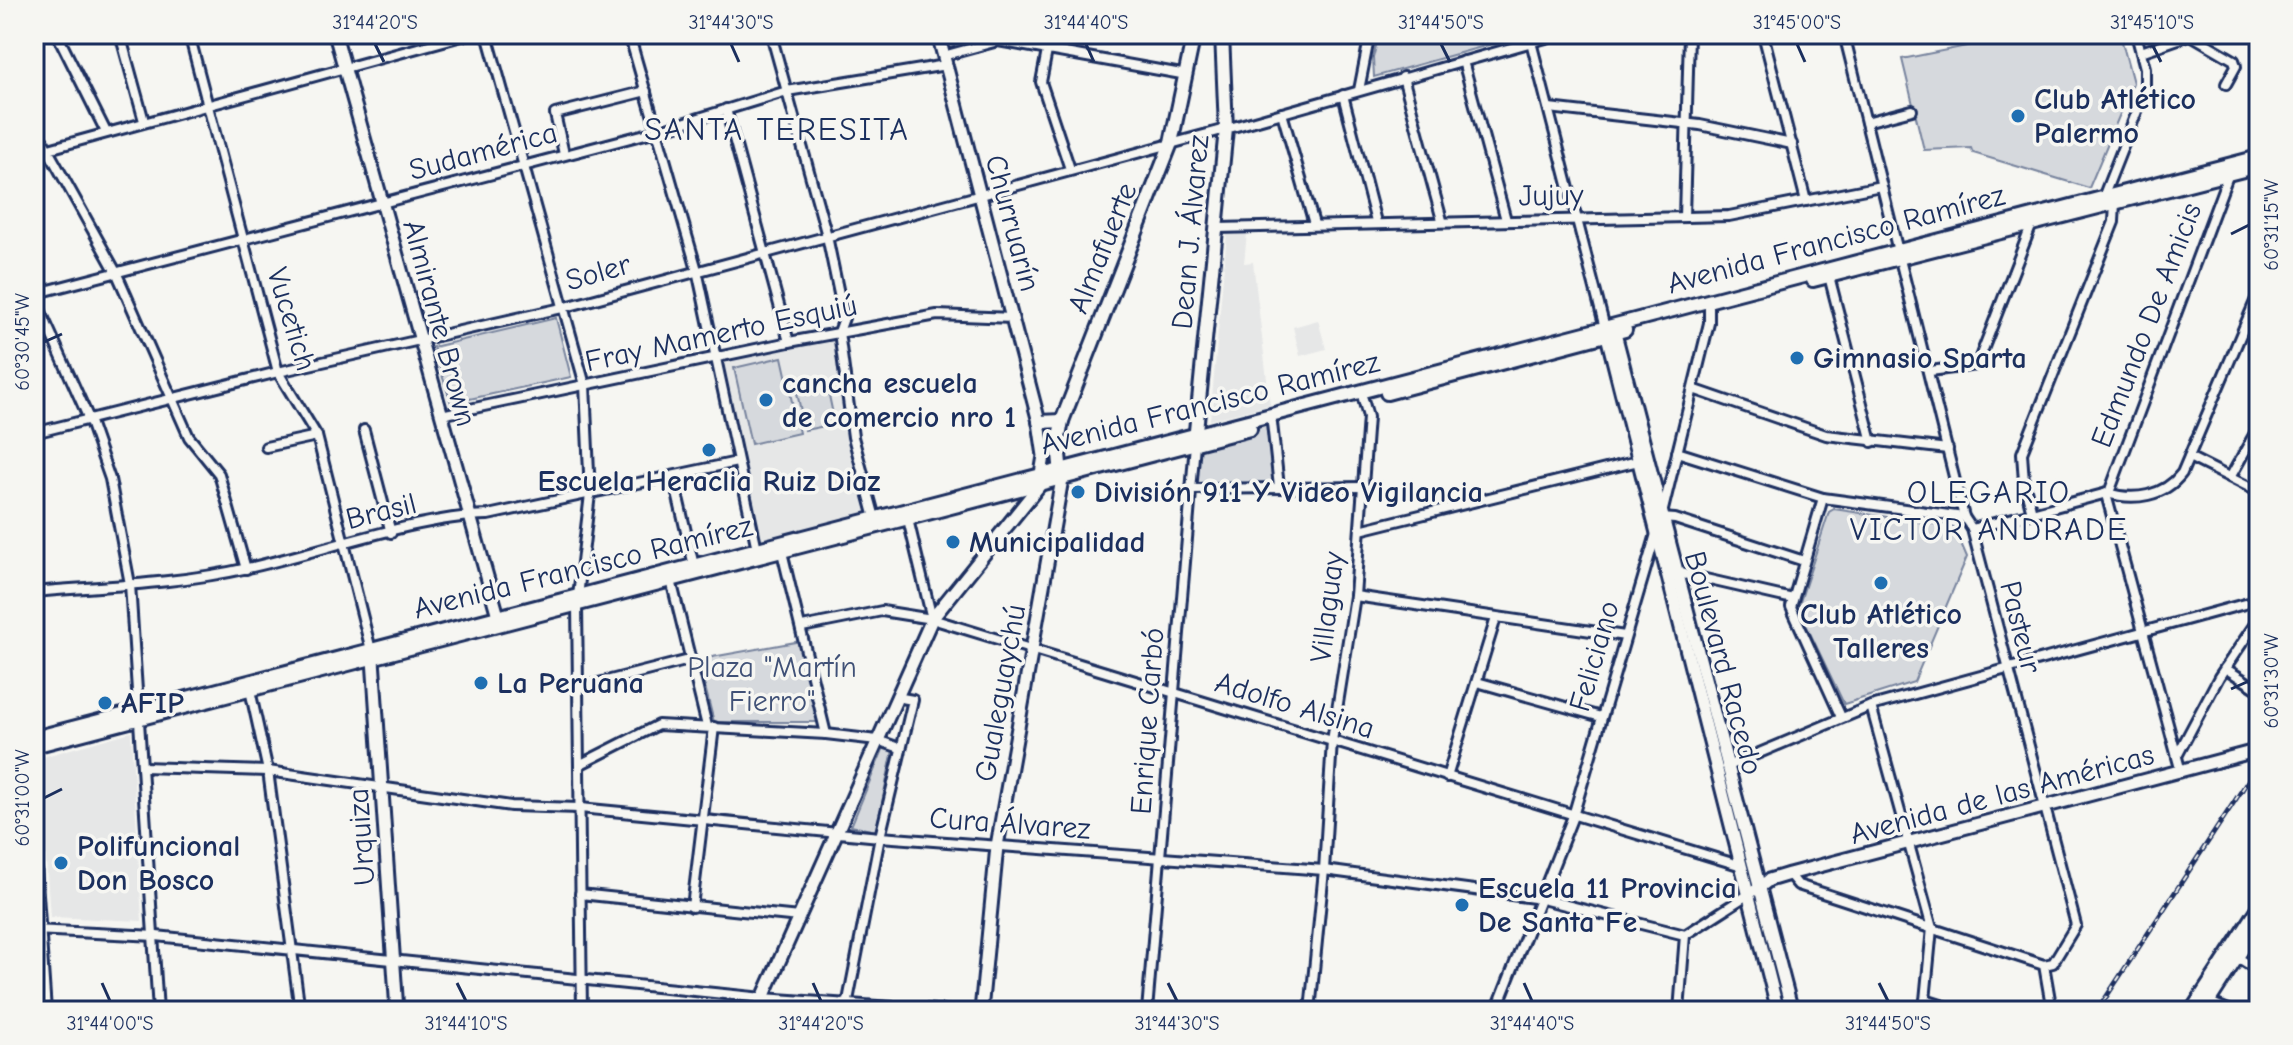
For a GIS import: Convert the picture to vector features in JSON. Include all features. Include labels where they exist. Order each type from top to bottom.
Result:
[{"type":"main road","name":"Almirante Brown","points":[[335,34],[499,619]]},
{"type":"main road","name":"Churruarín","points":[[938,34],[1039,422],[1043,473]]},
{"type":"main road","name":"Almafuerte","points":[[1061,474],[1058,443],[1062,421],[1171,143],[1194,34]]},
{"type":"main road","name":"Dean J. Álvarez","points":[[1196,439],[1226,129],[1222,34]]},
{"type":"main road","name":"Avenida Francisco Ramírez","points":[[1196,439],[1363,399],[2259,157]]},
{"type":"main road","name":"Avenida Francisco Ramírez","points":[[670,577],[694,566],[875,518],[1039,486],[1061,474],[1829,276],[1900,253],[2097,207],[2111,198],[2259,166]]},
{"type":"main road","name":"Boulevard Racedo","points":[[1610,331],[1656,533],[1748,868]]},
{"type":"main road","name":"Boulevard Racedo","points":[[1610,331],[1726,767],[1748,868],[1749,894],[1778,1011]]},
{"type":"main road","points":[[1039,422],[1062,421]]},
{"type":"main road","name":"Avenida Francisco Ramírez","points":[[34,746],[499,619],[782,552],[1043,473],[1061,474]]},
{"type":"main road","points":[[757,1011],[932,619],[1039,486],[1043,473]]},
{"type":"main road","name":"Gualeguaychú","points":[[981,1011],[997,846],[1061,474]]},
{"type":"main road","name":"Avenida Francisco Ramírez","points":[[34,738],[250,690],[372,654]]},
{"type":"main road","name":"Urquiza","points":[[372,654],[397,1011]]},
{"type":"main road","name":"Avenida de las Américas","points":[[1765,884],[1789,874],[2259,750]]},
{"type":"main road","name":"Adolfo Alsina","points":[[1748,868],[1765,884]]},
{"type":"main road","points":[[1749,894],[1765,884],[1792,1011]]},
{"type":"main road","points":[[2191,1011],[2259,907]]},
{"type":"main road","points":[[2206,1006],[2259,924]]},
{"type":"street","points":[[57,34],[106,132]]},
{"type":"street","points":[[120,34],[144,121]]},
{"type":"street","name":"Vucetich","points":[[189,34],[278,372],[317,436],[372,654]]},
{"type":"street","points":[[34,153],[207,103],[469,34]]},
{"type":"street","points":[[487,34],[521,165],[585,385],[590,494],[578,600],[582,1011]]},
{"type":"street","points":[[629,34],[697,270],[757,549]]},
{"type":"street","points":[[771,34],[827,236],[844,318],[839,332],[853,437],[875,518]]},
{"type":"street","points":[[1359,90],[1370,34]]},
{"type":"street","name":"Soler","points":[[34,433],[172,401],[278,372],[562,308],[1226,129],[1463,61],[1530,38],[1560,34]]},
{"type":"street","points":[[1684,217],[1689,124],[1689,34]]},
{"type":"street","points":[[1763,34],[1806,201]]},
{"type":"street","name":"Pasteur","points":[[1844,34],[1964,517],[1972,529],[2076,925],[2053,963],[2044,965]]},
{"type":"street","points":[[2032,513],[2021,463],[2026,440],[2114,222],[2111,198],[2145,91],[2136,34]]},
{"type":"street","points":[[2141,52],[2192,35],[2234,60],[2236,66],[2226,84]]},
{"type":"street","points":[[1530,38],[1610,331]]},
{"type":"street","name":"Sudamérica","points":[[34,295],[657,131],[787,91],[944,61],[990,42],[1187,75]]},
{"type":"street","points":[[1047,51],[1041,82],[1070,169]]},
{"type":"street","points":[[1463,61],[1506,220]]},
{"type":"street","points":[[1403,77],[1442,220]]},
{"type":"street","points":[[564,154],[555,114],[646,91]]},
{"type":"street","points":[[1343,95],[1376,222]]},
{"type":"street","points":[[1549,108],[1689,124],[1792,144]]},
{"type":"street","points":[[726,109],[789,342]]},
{"type":"street","points":[[1866,122],[1912,110]]},
{"type":"street","points":[[1282,113],[1314,224]]},
{"type":"street","points":[[34,125],[117,274],[172,401],[196,448],[219,474],[246,569]]},
{"type":"street","name":"Edmundo De Amicis","points":[[2181,772],[2109,513],[2107,493],[2229,173]]},
{"type":"street","name":"Jujuy","points":[[1218,228],[1735,215],[1881,186]]},
{"type":"street","points":[[1930,371],[1977,365],[2032,224]]},
{"type":"street","points":[[1829,276],[1872,442]]},
{"type":"street","points":[[34,295],[89,419],[115,498],[130,584],[156,936],[158,1011]]},
{"type":"street","points":[[1972,529],[2107,493],[2135,498],[2163,489],[2182,473],[2258,296]]},
{"type":"street","name":"Feliciano","points":[[1496,1011],[1573,816],[1661,518],[1709,323],[1709,307]]},
{"type":"street","name":"Fray Mamerto Esquiú","points":[[441,415],[717,356],[937,315],[1013,318]]},
{"type":"street","points":[[1693,389],[1817,433],[1948,449]]},
{"type":"street","name":"Villaguay","points":[[1310,1011],[1324,870],[1332,741],[1355,596],[1368,417],[1363,399]]},
{"type":"street","points":[[1272,423],[1279,487]]},
{"type":"street","points":[[2231,476],[2259,426]]},
{"type":"street","points":[[364,430],[391,533]]},
{"type":"street","points":[[266,447],[317,436]]},
{"type":"street","name":"Enrique Carbó","points":[[1147,1011],[1196,439]]},
{"type":"street","points":[[1677,452],[1823,498],[1964,517]]},
{"type":"street","points":[[2189,457],[2259,492]]},
{"type":"street","points":[[1360,530],[1638,461]]},
{"type":"street","name":"Brasil","points":[[34,592],[180,581],[246,569],[469,515],[590,494],[737,462]]},
{"type":"street","points":[[673,476],[694,566]]},
{"type":"street","points":[[1193,489],[1363,487]]},
{"type":"street","points":[[1823,498],[1793,599],[1793,612],[1841,717]]},
{"type":"street","points":[[906,514],[932,619]]},
{"type":"street","points":[[1661,518],[1675,519],[1804,561]]},
{"type":"street","points":[[782,552],[826,734]]},
{"type":"street","points":[[1675,572],[1793,599]]},
{"type":"street","points":[[670,577],[689,660],[711,727],[692,907]]},
{"type":"street","points":[[1355,596],[1625,636]]},
{"type":"street","points":[[1726,767],[1871,706],[2259,600]]},
{"type":"street","name":"Adolfo Alsina","points":[[802,627],[882,611],[932,619],[1748,868]]},
{"type":"street","points":[[1447,777],[1496,618]]},
{"type":"street","points":[[2177,756],[2225,668],[2259,618]]},
{"type":"street","points":[[579,688],[689,660]]},
{"type":"street","points":[[2225,668],[2259,690]]},
{"type":"street","points":[[1477,682],[1601,717]]},
{"type":"street","points":[[250,690],[268,771],[300,1011]]},
{"type":"street","points":[[847,1006],[880,837],[913,700],[896,697]]},
{"type":"street","points":[[1871,706],[1932,928],[1924,1011]]},
{"type":"street","points":[[581,764],[658,725],[826,734],[877,740],[900,748]]},
{"type":"street","name":"Cura Álvarez","points":[[143,767],[268,771],[511,806],[580,808],[880,837],[1324,870],[1542,899],[1685,935]]},
{"type":"street","points":[[34,836],[37,930],[46,1011]]},
{"type":"street","points":[[1789,874],[1798,885],[2044,965],[2052,1011]]},
{"type":"street","points":[[580,894],[799,917]]},
{"type":"street","points":[[1679,1011],[1685,935],[1749,894]]},
{"type":"street","points":[[37,930],[156,936],[847,1006],[950,1011]]},
{"type":"street","points":[[2237,957],[2259,971]]},
{"type":"street","points":[[1925,1000],[1960,1011]]},
{"type":"street","points":[[2206,1006],[2231,1011]]},
{"type":"shaded area","points":[[1227,233],[1247,233],[1244,263],[1253,262],[1270,405],[1210,420]]},
{"type":"shaded area","points":[[1318,320],[1326,349],[1300,356],[1293,327]]},
{"type":"shaded area","points":[[830,340],[834,342],[847,440],[869,511],[760,541],[724,361]]},
{"type":"shaded area","points":[[131,732],[142,921],[50,917],[39,758]]},
{"type":"green space","points":[[1379,34],[1516,34],[1517,37],[1374,77],[1373,58]]},
{"type":"green space","name":"Club Atlético Palermo","points":[[2026,34],[2120,34],[2133,83],[2089,188],[1973,153],[1971,148],[1924,150],[1902,59]]},
{"type":"green space","points":[[556,318],[571,377],[451,403],[433,347]]},
{"type":"green space","name":"cancha escuela de comercio nro 1","points":[[782,357],[799,433],[751,444],[734,368]]},
{"type":"green space","points":[[826,381],[835,424],[805,430],[796,388]]},
{"type":"green space","points":[[1272,423],[1279,487],[1193,489],[1195,444]]},
{"type":"green space","name":"Club Atlético Talleres","points":[[1834,509],[1954,527],[1967,557],[1914,682],[1844,704],[1798,608],[1829,512]]},
{"type":"green space","name":"Plaza \"Martín Fierro\"","points":[[801,641],[819,722],[714,722],[701,671],[707,658]]},
{"type":"green space","points":[[884,747],[893,750],[876,831],[851,826]]},
{"type":"railway","points":[[2097,1011],[2259,764]]},
{"type":"place","name":"Club Atlético Palermo","points":[[2018,116]]},
{"type":"place","name":"Gimnasio Sparta","points":[[1797,358]]},
{"type":"place","name":"cancha escuela de comercio nro 1","points":[[766,400]]},
{"type":"place","name":"Escuela Heraclia Ruiz Diaz","points":[[709,450]]},
{"type":"place","name":"División 911 Y Video Vigilancia","points":[[1078,492]]},
{"type":"place","name":"Municipalidad","points":[[953,542]]},
{"type":"place","name":"Club Atlético Talleres","points":[[1881,583]]},
{"type":"place","name":"La Peruana","points":[[481,683]]},
{"type":"place","name":"AFIP","points":[[105,703]]},
{"type":"place","name":"Polifuncional Don Bosco","points":[[61,863]]},
{"type":"place","name":"Escuela 11 Provincia De Santa Fe","points":[[1462,905]]},
{"type":"district","name":"SANTA TERESITA","points":[[777,129]]},
{"type":"district","name":"OLEGARIO VICTOR ANDRADE","points":[[1989,510]]}]
